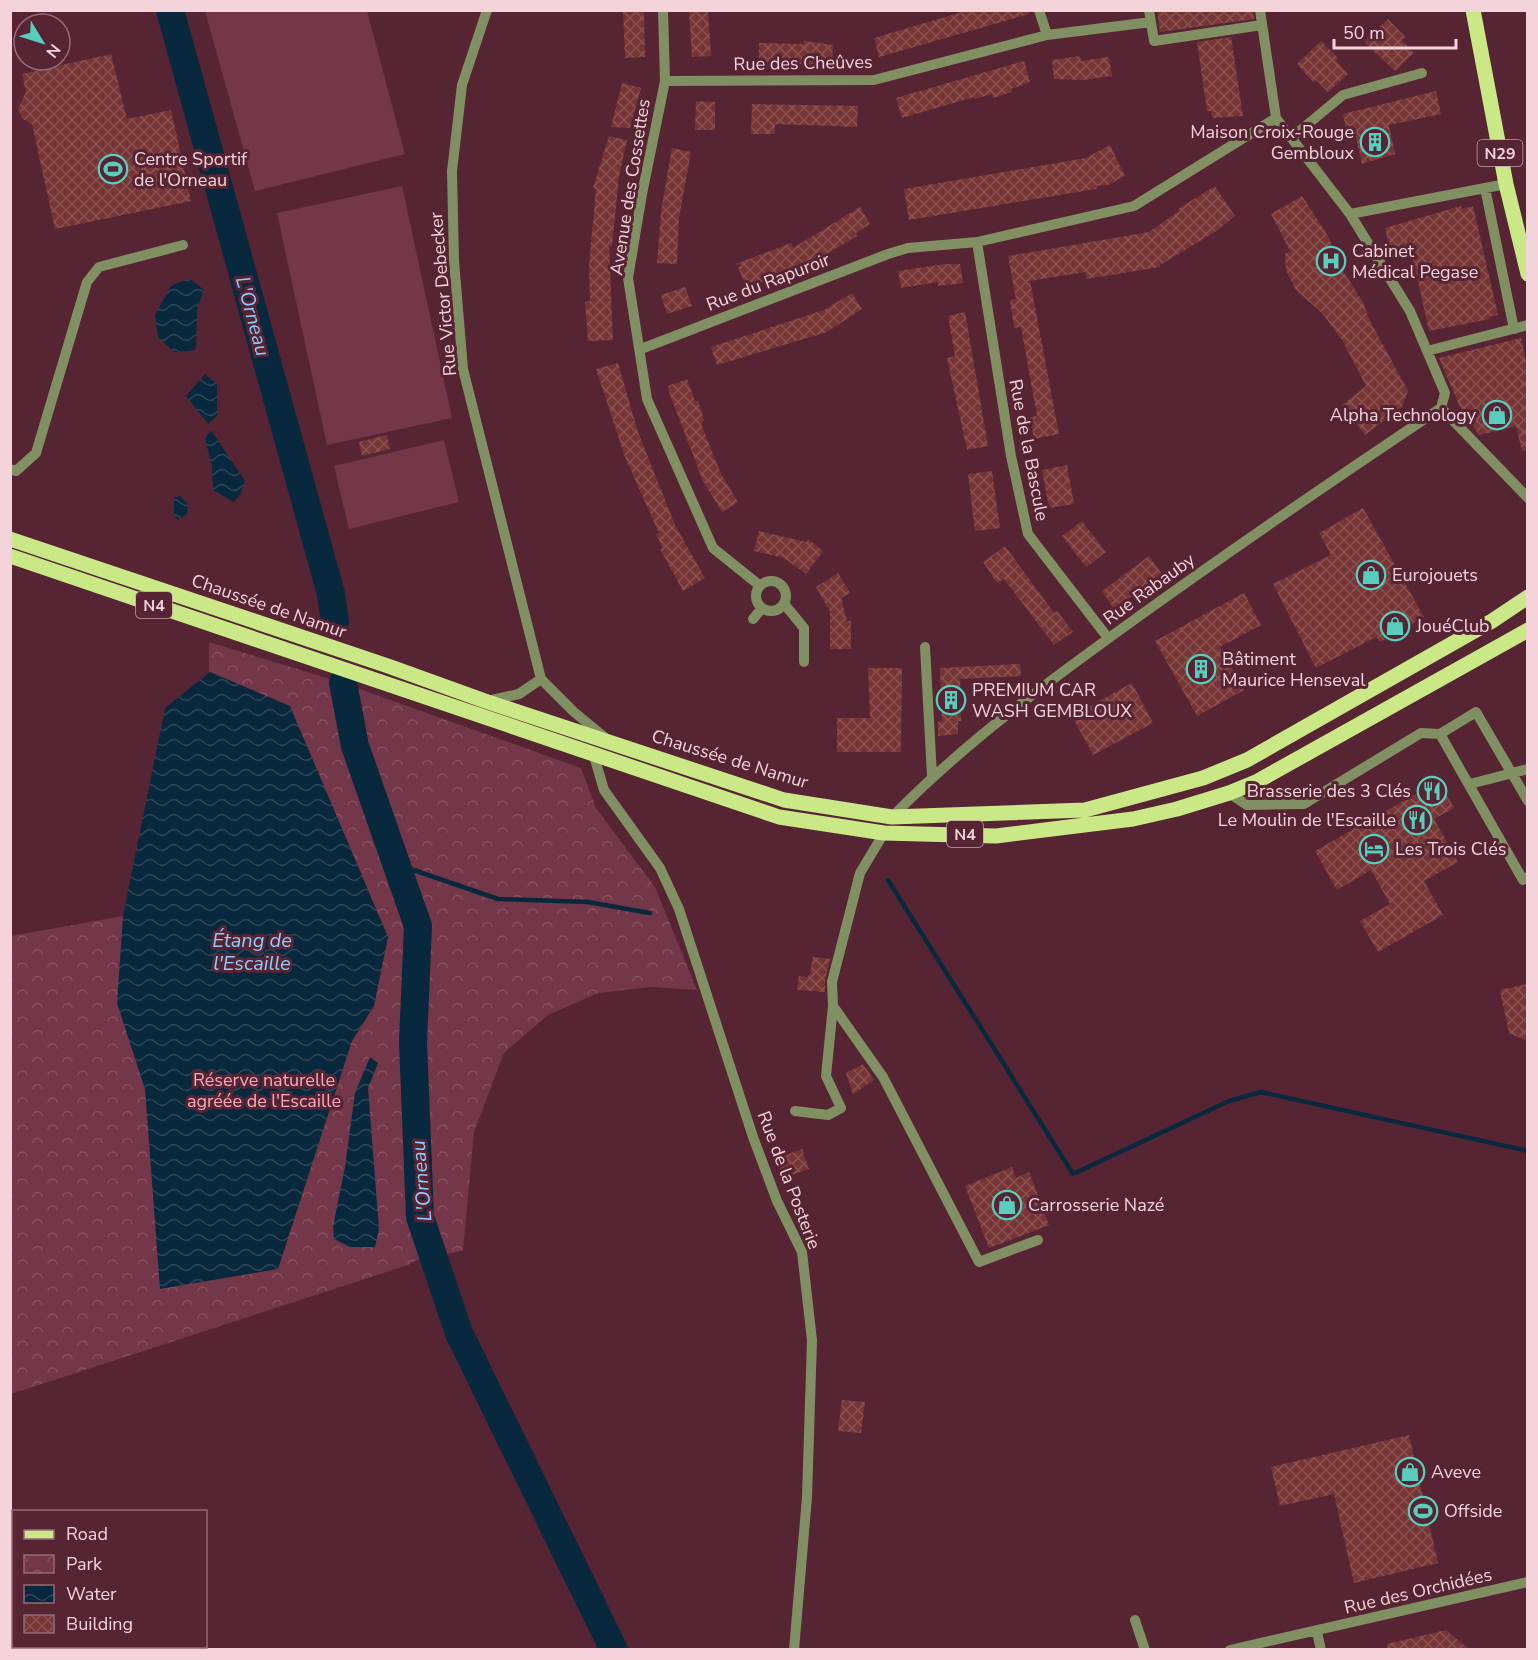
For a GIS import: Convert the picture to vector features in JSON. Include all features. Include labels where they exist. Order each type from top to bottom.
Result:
[{"type":"main road","name":"N29","points":[[1473,10],[1506,184],[1527,274]]},
{"type":"main road","name":"Chaussée de Namur","points":[[10,539],[784,800],[892,817],[1085,810],[1203,778],[1247,760],[1492,621],[1527,597]]},
{"type":"main road","name":"Chaussée de Namur","points":[[10,556],[779,817],[884,833],[996,836],[1046,831],[1133,819],[1229,793],[1266,776],[1527,630]]},
{"type":"street","name":"Rue Victor Debecker","points":[[487,10],[462,85],[452,171],[454,261],[463,369],[541,679]]},
{"type":"street","name":"Avenue des Cossettes","points":[[663,10],[665,81],[628,278],[641,349],[647,399],[713,548],[759,585]]},
{"type":"street","points":[[1039,10],[1047,35]]},
{"type":"street","points":[[1149,10],[1154,42],[1262,25]]},
{"type":"street","points":[[1260,10],[1276,118],[1350,214],[1410,311],[1445,393],[1441,408],[1527,498]]},
{"type":"street","name":"Rue des Cheûves","points":[[665,81],[874,80],[1047,35],[1151,22]]},
{"type":"street","points":[[1291,138],[1342,95],[1422,72]]},
{"type":"street","name":"Rue du Rapuroir","points":[[641,349],[908,248],[977,242],[1134,206],[1276,118]]},
{"type":"street","points":[[1350,214],[1506,184]]},
{"type":"street","points":[[1485,188],[1514,329]]},
{"type":"street","name":"Rue de la Bascule","points":[[977,242],[1011,456],[1028,534],[1108,638]]},
{"type":"street","points":[[10,470],[16,471],[36,453],[87,282],[99,267],[183,245]]},
{"type":"street","points":[[1427,351],[1527,325]]},
{"type":"street","name":"Rue Rabauby","points":[[892,817],[932,776],[1000,718],[1270,521],[1441,408]]},
{"type":"street","points":[[785,604],[778,610],[770,611],[762,608],[755,597],[759,585],[773,579],[786,589],[785,604],[804,628],[804,662]]},
{"type":"street","points":[[753,620],[762,608]]},
{"type":"street","points":[[925,647],[932,776]]},
{"type":"street","points":[[485,701],[519,694],[541,679],[574,712],[611,743]]},
{"type":"street","points":[[1229,793],[1247,805],[1305,804],[1421,733],[1440,734],[1476,712],[1513,772],[1527,801]]},
{"type":"street","points":[[1440,734],[1523,880],[1527,878]]},
{"type":"street","name":"Rue de la Posterie","points":[[594,756],[604,790],[660,868],[680,909],[753,1137],[777,1201],[802,1252],[812,1340],[807,1497],[794,1650]]},
{"type":"street","points":[[1470,784],[1527,769]]},
{"type":"street","points":[[795,1112],[828,1115],[841,1108],[826,1076],[833,1006],[832,982],[860,873],[884,833]]},
{"type":"street","points":[[833,1006],[884,1077],[979,1262],[1038,1240]]},
{"type":"street","name":"Rue des Orchidées","points":[[1230,1650],[1317,1632],[1527,1582]]},
{"type":"street","points":[[1135,1620],[1145,1650]]},
{"type":"street","points":[[1317,1632],[1321,1650]]},
{"type":"green space","points":[[205,11],[367,11],[405,154],[255,191]]},
{"type":"green space","points":[[402,186],[452,418],[327,445],[277,213]]},
{"type":"green space","points":[[444,440],[459,502],[349,529],[334,466]]},
{"type":"green space","name":"Réserve naturelle agréée de l'Escaille","points":[[209,642],[343,683],[581,768],[596,808],[655,887],[697,990],[651,987],[598,993],[548,1015],[504,1053],[474,1132],[463,1250],[415,1261],[11,1394],[11,936],[123,916],[208,886]]},
{"type":"water","points":[[189,278],[204,290],[197,309],[196,350],[174,352],[158,337],[155,315],[171,286]]},
{"type":"water","points":[[205,374],[217,384],[217,416],[208,424],[186,396]]},
{"type":"water","points":[[211,430],[245,481],[240,495],[234,502],[213,490],[212,466],[205,439]]},
{"type":"water","points":[[180,496],[188,504],[187,514],[178,520],[174,514],[174,498]]},
{"type":"water","name":"Étang de l'Escaille","points":[[210,672],[290,706],[388,937],[374,1006],[352,1041],[278,1269],[160,1289],[145,1089],[117,1003],[123,916],[165,708]]},
{"type":"water","points":[[370,1057],[378,1063],[368,1088],[379,1229],[375,1247],[350,1247],[334,1239],[333,1226],[345,1167],[355,1093]]},
{"type":"building","points":[[623,10],[644,10],[645,57],[625,58]]},
{"type":"building","points":[[689,10],[708,10],[711,56],[692,57]]},
{"type":"building","points":[[969,10],[1028,10],[1029,14],[879,57],[874,38]]},
{"type":"building","points":[[1157,10],[1253,10],[1254,19],[1160,32]]},
{"type":"building","points":[[1388,19],[1405,37],[1402,40],[1414,53],[1395,71],[1364,42]]},
{"type":"building","points":[[1231,37],[1243,116],[1212,118],[1211,111],[1207,111],[1197,42]]},
{"type":"building","points":[[804,41],[833,45],[832,65],[759,63],[759,43],[804,44]]},
{"type":"building","points":[[1321,41],[1338,58],[1336,61],[1348,74],[1328,92],[1316,80],[1313,82],[1297,64]]},
{"type":"building","name":"Centre Sportif de l'Orneau","points":[[111,54],[127,119],[171,110],[191,201],[55,229],[32,124],[23,119],[18,109],[26,92],[22,74],[72,72],[72,63]]},
{"type":"building","points":[[1080,56],[1081,61],[1109,57],[1112,76],[1083,80],[1054,79],[1052,60]]},
{"type":"building","points":[[1024,61],[1030,82],[1011,89],[1012,92],[993,98],[992,94],[975,99],[974,97],[902,118],[896,98]]},
{"type":"building","points":[[622,83],[641,88],[630,128],[611,127]]},
{"type":"building","points":[[1436,91],[1441,114],[1389,125],[1395,154],[1362,164],[1354,128],[1346,130],[1343,114]]},
{"type":"building","points":[[696,101],[715,102],[715,130],[695,130]]},
{"type":"building","points":[[752,104],[858,106],[857,127],[775,124],[775,134],[751,134]]},
{"type":"building","points":[[609,136],[627,140],[619,176],[612,246],[609,246],[613,340],[588,341],[585,302],[590,301],[589,266],[596,189],[593,188]]},
{"type":"building","points":[[1110,145],[1125,176],[1108,185],[1097,186],[1096,189],[909,220],[904,189],[1086,158]]},
{"type":"building","points":[[672,148],[691,152],[679,218],[677,264],[657,263],[661,211]]},
{"type":"building","points":[[1215,186],[1235,216],[1218,230],[1160,267],[1086,279],[1085,272],[1030,281],[1059,434],[1034,439],[1030,417],[1037,416],[1021,327],[1014,328],[1010,300],[1016,299],[1008,256],[1149,232],[1179,211],[1178,209]]},
{"type":"building","points":[[1302,196],[1325,231],[1333,247],[1329,249],[1363,302],[1369,319],[1408,391],[1402,407],[1365,435],[1342,405],[1366,386],[1342,340],[1322,313],[1296,290],[1286,270],[1285,254],[1290,251],[1271,214]]},
{"type":"building","points":[[1461,206],[1462,209],[1473,206],[1498,315],[1489,317],[1490,319],[1429,331],[1412,255],[1392,258],[1385,228]]},
{"type":"building","points":[[860,207],[870,224],[856,233],[857,236],[818,259],[798,264],[800,269],[746,287],[738,267],[743,265],[736,264],[791,243],[793,248]]},
{"type":"building","points":[[960,264],[963,283],[938,286],[938,282],[901,288],[898,271]]},
{"type":"building","points":[[685,287],[692,306],[667,314],[661,295]]},
{"type":"building","points":[[852,293],[862,309],[827,332],[717,365],[711,347],[824,310]]},
{"type":"building","points":[[965,312],[988,446],[967,450],[947,358],[955,356],[948,316]]},
{"type":"building","points":[[1521,338],[1527,365],[1527,451],[1522,451],[1516,426],[1479,435],[1460,407],[1439,358]]},
{"type":"building","points":[[618,363],[638,432],[675,525],[705,578],[683,591],[660,549],[663,548],[656,534],[659,533],[625,457],[596,369]]},
{"type":"building","points":[[687,379],[695,401],[698,401],[704,420],[701,424],[721,474],[738,502],[722,512],[703,481],[669,392],[668,386]]},
{"type":"building","points":[[387,435],[390,449],[362,456],[359,442]]},
{"type":"building","points":[[1067,465],[1074,504],[1049,508],[1042,470]]},
{"type":"building","points":[[992,471],[1000,528],[975,531],[968,474]]},
{"type":"building","points":[[1363,508],[1424,617],[1380,642],[1376,637],[1316,668],[1273,584],[1331,555],[1319,533]]},
{"type":"building","points":[[1082,521],[1106,552],[1086,567],[1062,536]]},
{"type":"building","points":[[759,531],[806,542],[808,539],[823,551],[806,574],[784,558],[754,551]]},
{"type":"building","points":[[1005,546],[1054,613],[1057,611],[1073,632],[1054,645],[1004,579],[997,583],[983,562]]},
{"type":"building","points":[[1149,556],[1162,574],[1114,609],[1102,591]]},
{"type":"building","points":[[838,573],[850,593],[841,598],[847,621],[851,621],[851,649],[830,649],[830,612],[816,587]]},
{"type":"building","name":"Bâtiment Maurice Henseval","points":[[1244,593],[1261,625],[1220,647],[1244,690],[1197,716],[1155,641]]},
{"type":"building","name":"PREMIUM CAR WASH GEMBLOUX","points":[[1020,664],[1021,676],[960,679],[961,721],[958,721],[958,734],[938,736],[938,722],[942,721],[940,668]]},
{"type":"building","points":[[868,668],[902,668],[901,752],[837,752],[837,718],[870,718]]},
{"type":"building","points":[[1132,683],[1153,723],[1093,755],[1072,716]]},
{"type":"building","points":[[1439,781],[1454,808],[1434,819],[1458,862],[1424,881],[1443,915],[1378,952],[1360,921],[1390,904],[1371,870],[1337,890],[1315,851]]},
{"type":"building","points":[[813,957],[830,959],[825,992],[797,990],[799,976],[807,977],[810,974]]},
{"type":"building","points":[[1527,984],[1527,1041],[1509,1033],[1500,990]]},
{"type":"building","points":[[863,1064],[874,1080],[853,1094],[846,1073]]},
{"type":"building","points":[[802,1149],[809,1169],[783,1178],[776,1159]]},
{"type":"building","name":"Carrosserie Nazé","points":[[1012,1167],[1016,1178],[1029,1172],[1049,1225],[989,1248],[965,1186]]},
{"type":"building","points":[[842,1400],[865,1402],[861,1433],[838,1431]]},
{"type":"building","points":[[1409,1435],[1438,1563],[1354,1583],[1334,1494],[1280,1506],[1271,1467]]},
{"type":"building","points":[[1446,1630],[1470,1650],[1387,1650],[1387,1644]]},
{"type":"waterway","name":"L'Orneau","points":[[170,10],[331,594],[335,622]]},
{"type":"waterway","name":"L'Orneau","points":[[343,683],[355,746],[418,926],[413,1042],[420,1217],[459,1333],[614,1650]]},
{"type":"waterway","points":[[396,864],[498,899],[588,902],[650,913]]},
{"type":"waterway","points":[[888,880],[1073,1174],[1229,1101],[1261,1092],[1528,1151]]},
{"type":"place","name":"Maison Croix-Rouge Gembloux","points":[[1375,142]]},
{"type":"place","name":"Centre Sportif de l'Orneau","points":[[113,169]]},
{"type":"place","name":"Cabinet Médical Pegase","points":[[1331,261]]},
{"type":"place","name":"Alpha Technology","points":[[1497,415]]},
{"type":"place","name":"Eurojouets","points":[[1371,575]]},
{"type":"place","name":"JouéClub","points":[[1395,626]]},
{"type":"place","name":"Bâtiment Maurice Henseval","points":[[1201,669]]},
{"type":"place","name":"PREMIUM CAR WASH GEMBLOUX","points":[[951,700]]},
{"type":"place","name":"Brasserie des 3 Clés","points":[[1432,791]]},
{"type":"place","name":"Le Moulin de l'Escaille","points":[[1417,820]]},
{"type":"place","name":"Les Trois Clés","points":[[1374,849]]},
{"type":"place","name":"Carrosserie Nazé","points":[[1007,1205]]},
{"type":"place","name":"Aveve","points":[[1410,1472]]},
{"type":"place","name":"Offside","points":[[1423,1511]]}]
